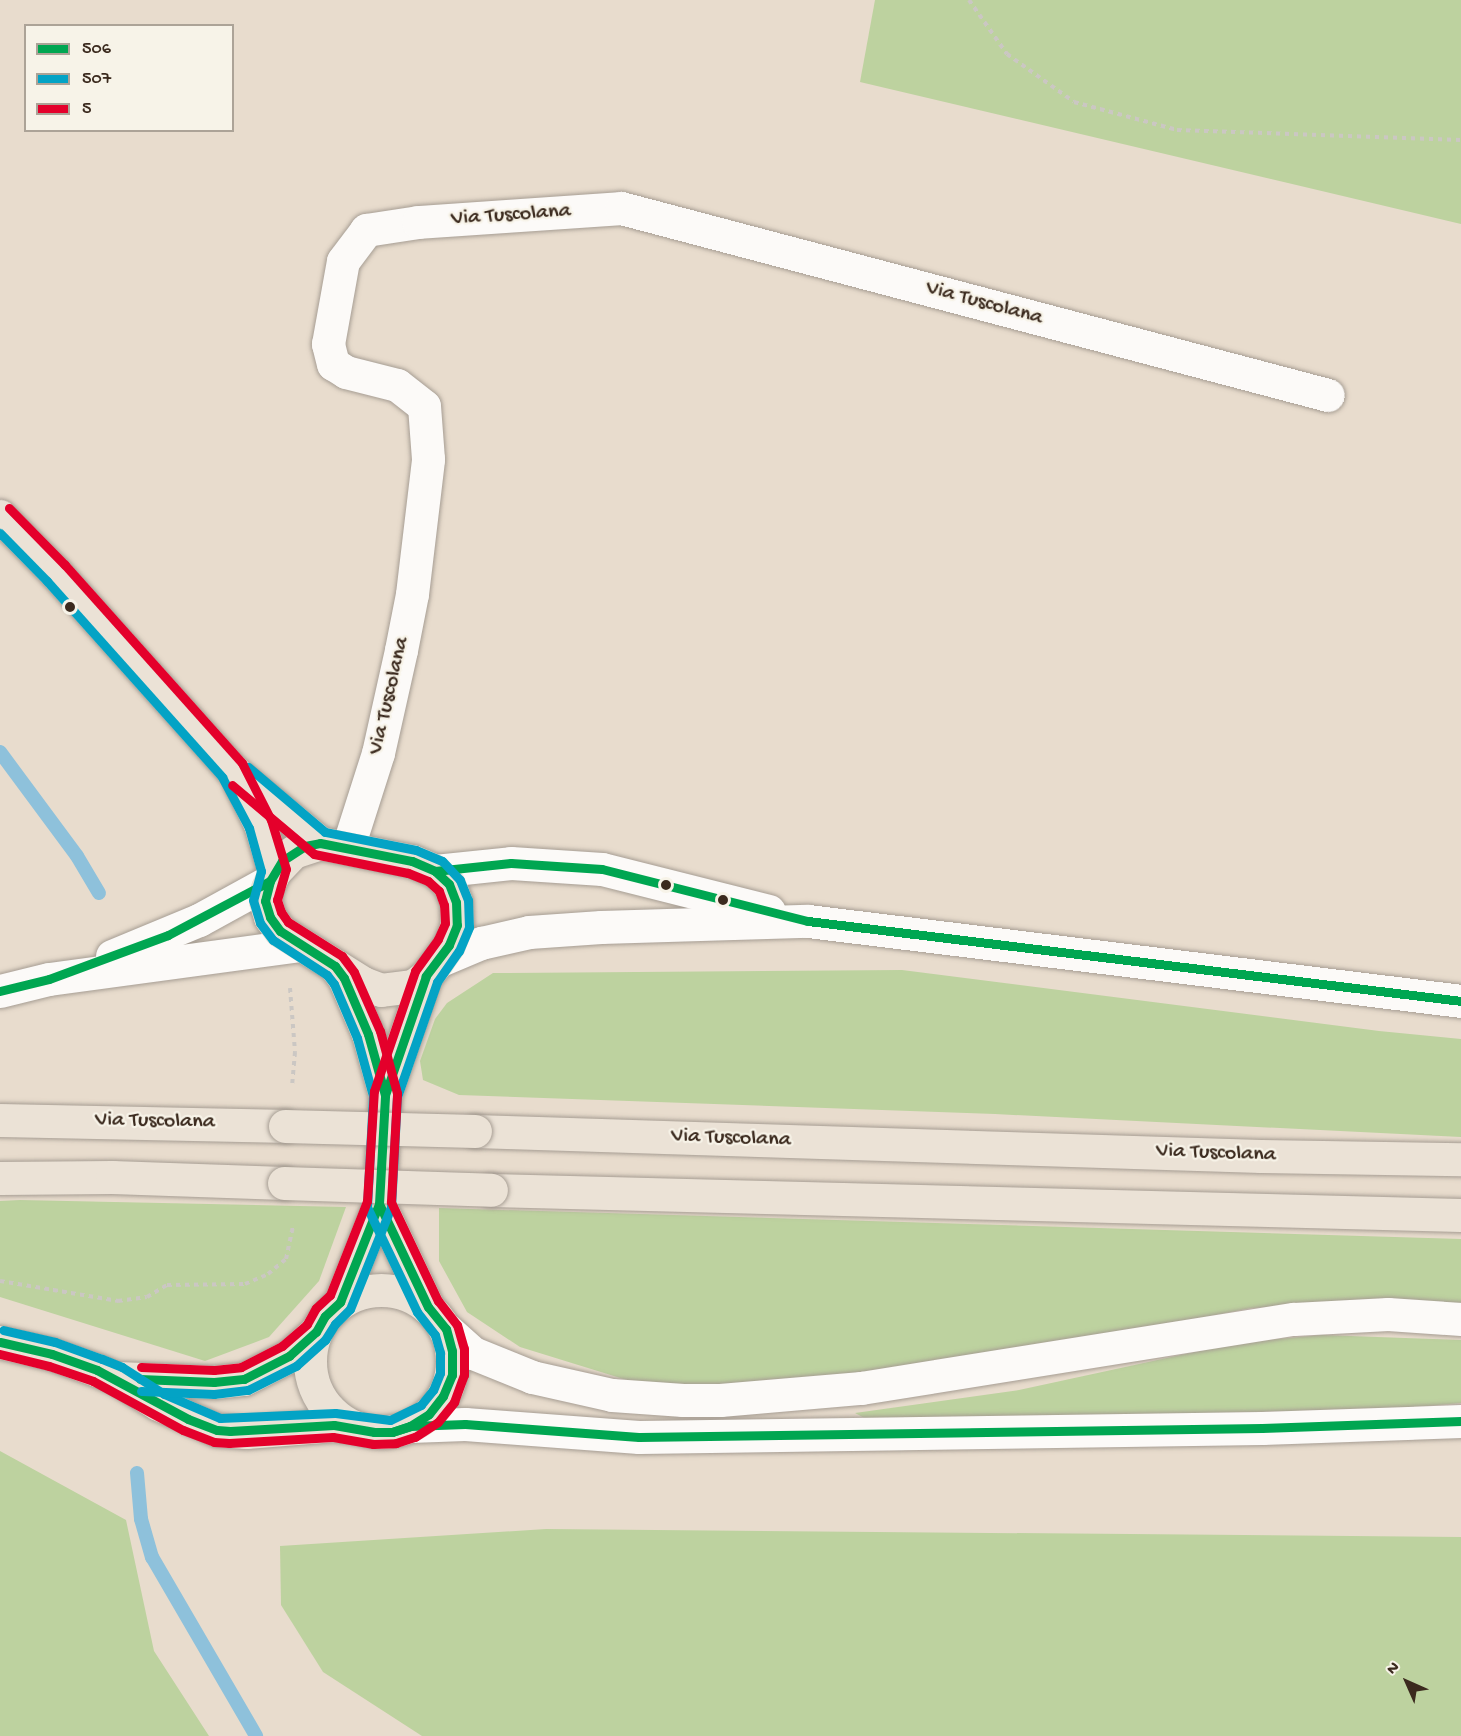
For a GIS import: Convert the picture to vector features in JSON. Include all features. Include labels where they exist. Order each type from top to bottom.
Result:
[{"type":"main road","points":[[0,516],[56,573],[232,770],[334,845]]},
{"type":"main road","points":[[232,770],[260,824],[272,876]]},
{"type":"main road","points":[[334,845],[412,861],[435,871],[449,884],[456,902],[457,925],[449,945],[432,969],[413,986],[381,990],[335,966],[280,931],[270,917],[265,901],[272,876],[293,852],[334,845]]},
{"type":"main road","points":[[335,966],[344,978],[368,1034],[385,1095]]},
{"type":"main road","points":[[340,1302],[380,1204],[385,1095],[432,969]]},
{"type":"main road","name":"Via Tuscolana","points":[[0,1120],[475,1131],[1261,1156],[1461,1159]]},
{"type":"main road","points":[[0,1178],[112,1177],[491,1190],[1461,1215]]},
{"type":"main road","points":[[0,1342],[52,1354],[116,1378],[158,1404],[217,1430],[246,1432],[334,1425],[374,1432],[392,1432],[410,1426],[429,1414],[441,1400],[452,1375],[453,1352],[380,1204]]},
{"type":"main road","points":[[357,1428],[339,1419],[325,1406],[315,1389],[310,1370],[310,1350],[325,1316],[340,1302],[366,1291],[394,1290],[413,1296],[437,1318]]},
{"type":"main road","points":[[116,1378],[214,1382],[244,1379],[289,1356],[316,1332]]},
{"type":"street","name":"Via Tuscolana","points":[[334,845],[378,753],[412,594],[428,459],[424,406],[397,385],[346,372],[333,364],[328,344],[343,261],[366,230],[418,222],[621,208],[1328,395]]},
{"type":"street","points":[[435,871],[511,863],[602,869],[808,921],[1461,1001]]},
{"type":"street","points":[[49,979],[168,935],[272,876]]},
{"type":"street","points":[[432,969],[481,943],[529,932],[660,925],[808,921]]},
{"type":"street","points":[[0,991],[49,979],[301,945]]},
{"type":"street","points":[[437,1318],[473,1353],[532,1377],[612,1395],[692,1400],[766,1398],[861,1388],[1294,1319],[1388,1314],[1461,1318]]},
{"type":"street","points":[[410,1426],[465,1424],[639,1437],[1314,1427],[1461,1421]]},
{"type":"path","points":[[969,0],[1007,54],[1074,102],[1177,130],[1461,140]]},
{"type":"green space","points":[[875,0],[1461,0],[1461,224],[860,82]]},
{"type":"green space","points":[[902,970],[1379,1031],[1461,1039],[1461,1137],[995,1114],[459,1095],[423,1080],[420,1061],[435,1019],[447,1003],[493,973]]},
{"type":"green space","points":[[0,1201],[346,1207],[319,1281],[269,1337],[205,1361],[0,1297]]},
{"type":"green space","points":[[439,1208],[1461,1239],[1461,1306],[1408,1300],[1251,1308],[1053,1347],[820,1382],[690,1388],[630,1381],[520,1347],[467,1312],[439,1261]]},
{"type":"green space","points":[[1322,1335],[1461,1340],[1461,1403],[1404,1408],[872,1422],[855,1413],[1019,1390],[1236,1343]]},
{"type":"green space","points":[[0,1451],[126,1520],[154,1651],[209,1736],[0,1736]]},
{"type":"green space","points":[[546,1529],[1461,1537],[1461,1736],[422,1736],[323,1672],[281,1605],[280,1546]]},
{"type":"waterway","points":[[0,752],[77,856],[99,893]]},
{"type":"waterway","points":[[137,1473],[141,1519],[152,1557],[256,1736]]},
{"type":"transit line","name":"5","points":[[0,1354],[49,1366],[93,1381],[183,1430],[214,1442],[229,1443],[333,1437],[373,1444],[396,1443],[415,1437],[438,1422],[454,1402],[464,1375],[464,1349],[457,1325],[438,1301],[391,1202],[397,1093],[380,1031],[354,972],[342,956],[288,922],[281,912],[277,900],[286,869],[271,820],[242,763],[65,565],[9,508]]},
{"type":"transit line","name":"507","points":[[0,533],[47,581],[222,777],[249,828],[261,871],[253,900],[260,923],[273,940],[327,975],[334,984],[357,1038],[373,1096],[367,1207],[417,1312],[435,1335],[440,1353],[440,1373],[433,1390],[421,1405],[390,1420],[335,1413],[220,1418],[164,1394],[122,1367],[55,1342],[3,1330]]},
{"type":"transit line","name":"507","points":[[141,1391],[214,1394],[248,1390],[296,1366],[325,1340],[335,1324],[350,1309],[391,1207],[397,1097],[437,982],[459,951],[469,927],[468,900],[460,880],[442,861],[416,850],[325,832],[248,767]]},
{"type":"transit line","name":"5","points":[[141,1367],[214,1370],[241,1367],[282,1346],[307,1324],[316,1308],[330,1295],[367,1201],[374,1091],[415,971],[438,939],[445,923],[444,905],[439,891],[428,881],[408,873],[314,854],[232,785]]},
{"type":"transit line","name":"506","points":[[320,843],[412,861],[435,871],[449,884],[456,902],[457,925],[449,945],[426,976],[385,1095],[368,1034],[344,978],[335,966],[280,931],[270,917],[265,901],[270,881],[282,861],[305,846],[320,843]]},
{"type":"transit line","name":"506","points":[[435,871],[511,863],[602,869],[808,921],[1461,1001]]},
{"type":"transit line","name":"506","points":[[0,991],[49,979],[168,935],[270,881]]},
{"type":"transit line","name":"506","points":[[140,1379],[214,1382],[244,1379],[289,1356],[316,1332],[325,1316],[340,1302],[379,1204],[385,1095]]},
{"type":"transit line","name":"506","points":[[376,1432],[392,1432],[410,1426],[429,1414],[443,1396],[452,1375],[452,1351],[446,1329],[428,1307],[379,1204]]},
{"type":"transit line","name":"506","points":[[0,1342],[52,1354],[97,1370],[188,1419],[217,1430],[230,1431],[334,1425],[374,1432],[392,1432],[410,1426],[465,1424],[639,1437],[1262,1428],[1461,1421]]}]
